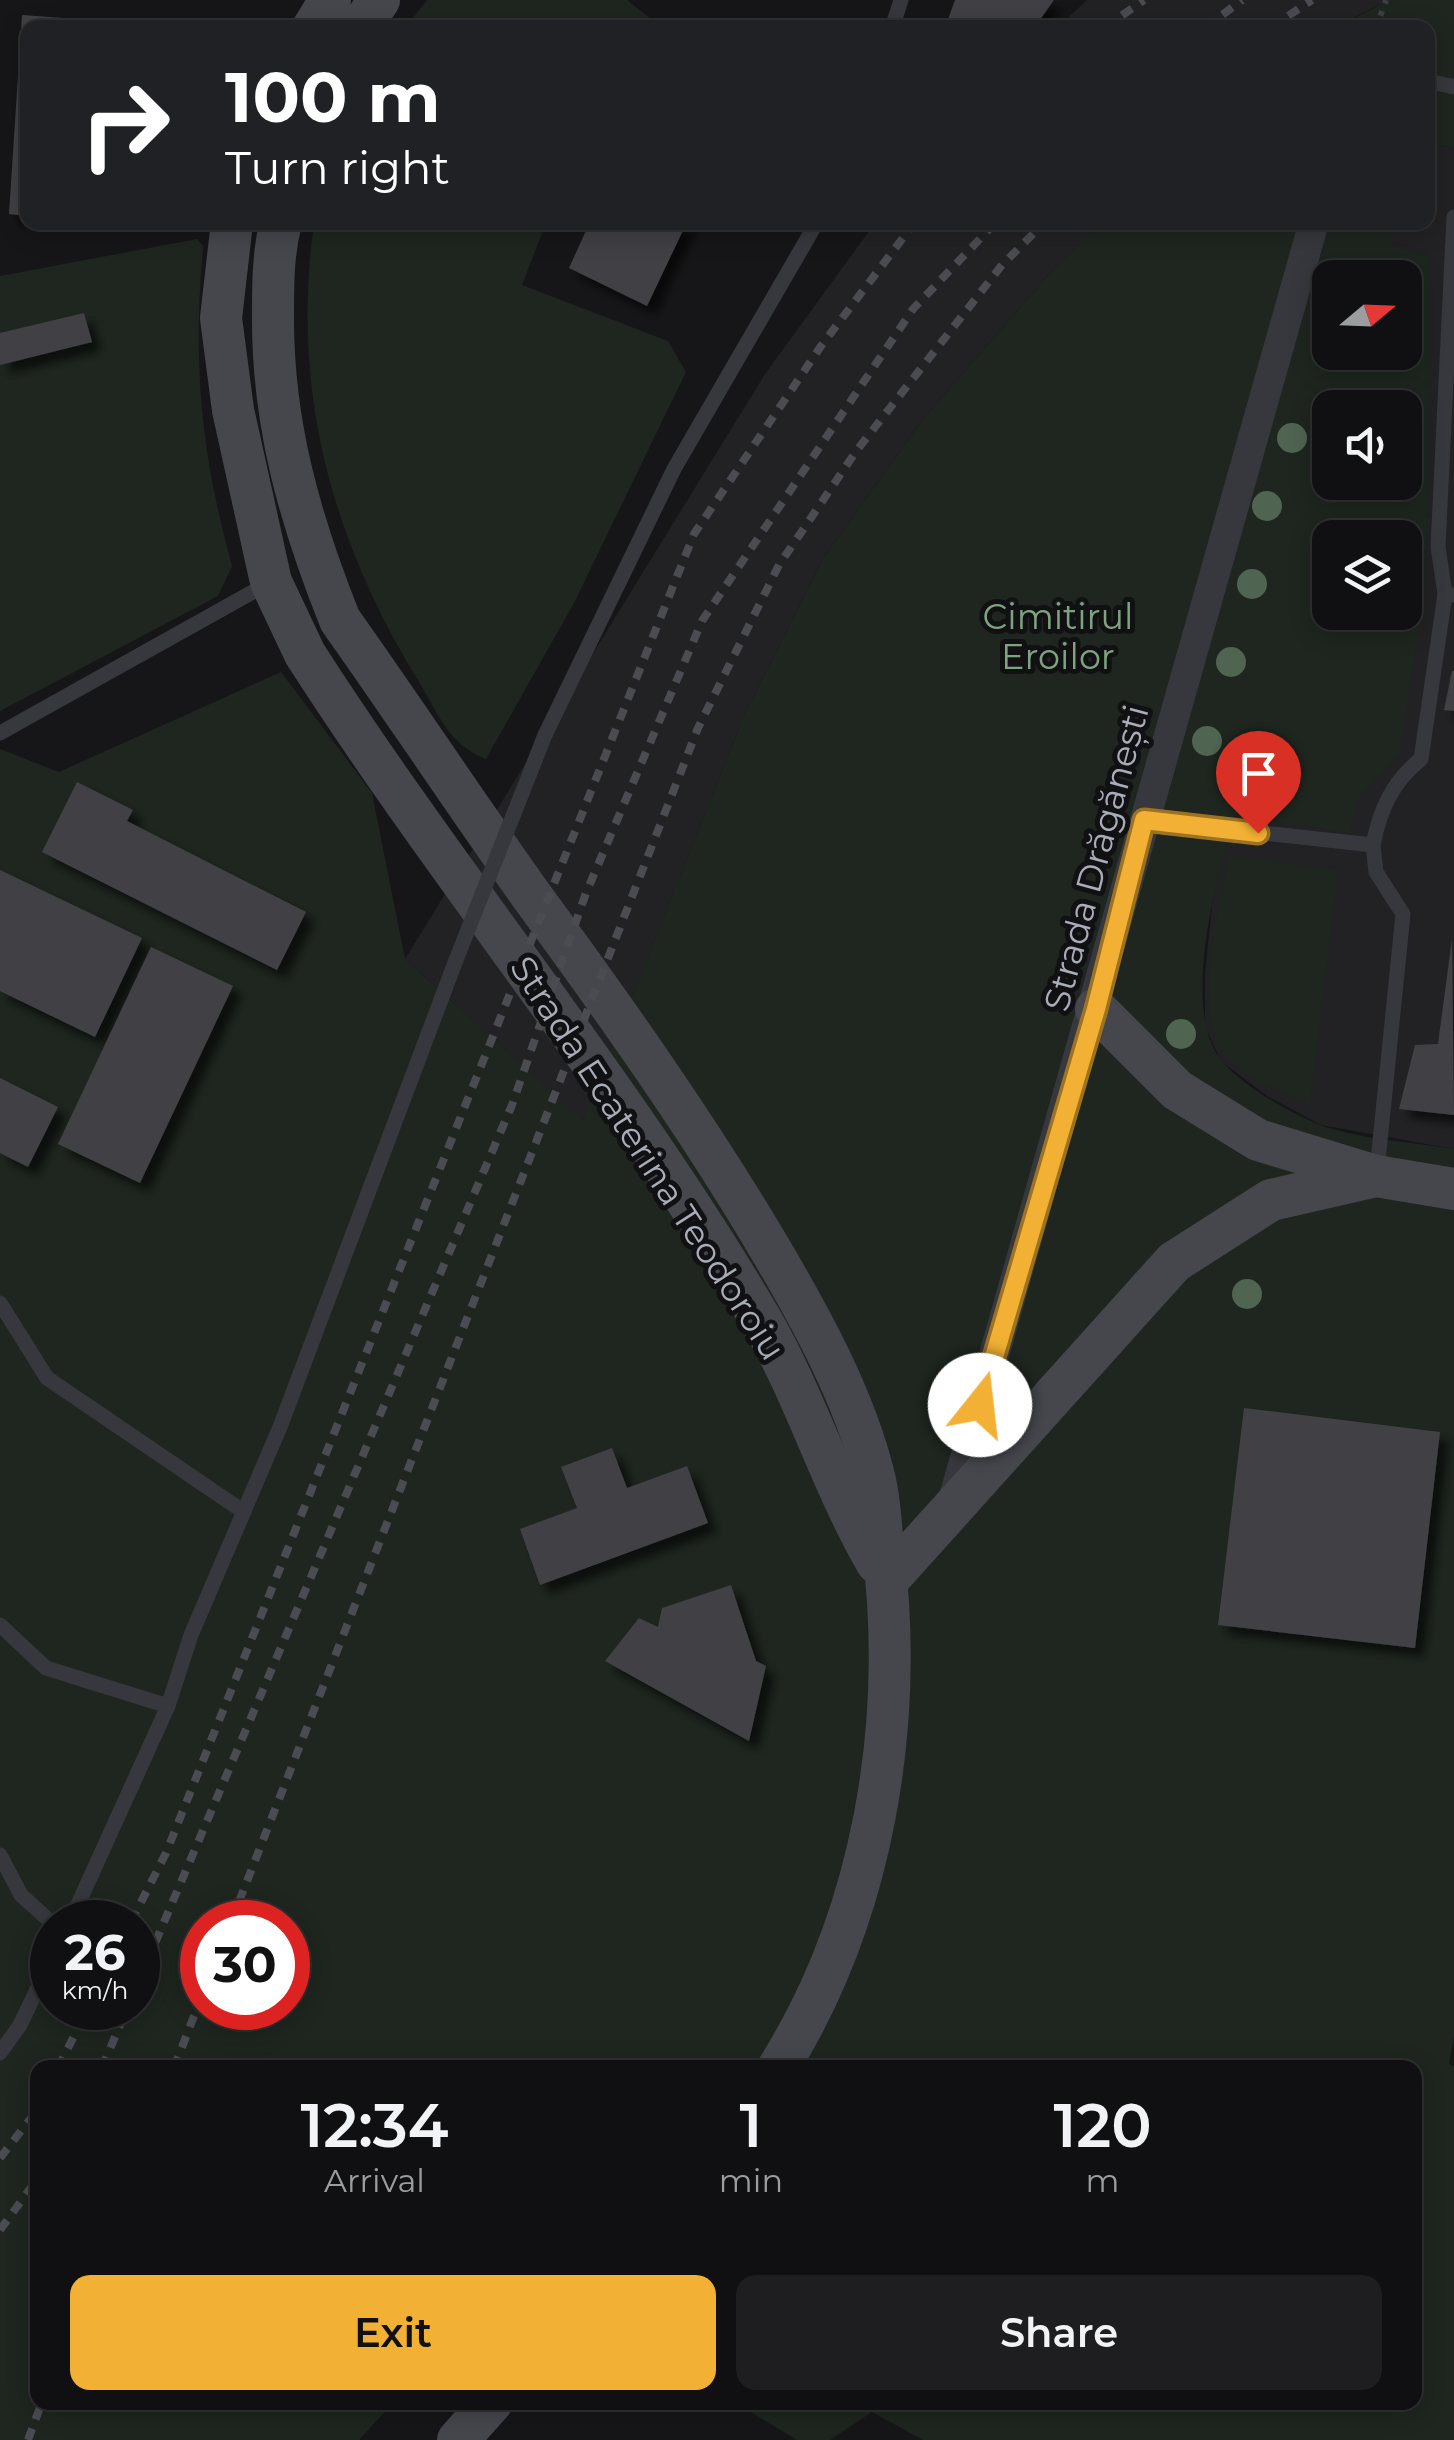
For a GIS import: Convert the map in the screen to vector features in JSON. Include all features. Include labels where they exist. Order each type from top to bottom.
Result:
[{"type":"main road","name":"Strada Ecaterina Teodoroiu","points":[[231,230],[221,318],[245,482],[271,582],[306,654],[333,697],[636,1128],[760,1318],[821,1440],[841,1500],[887,1581]]},
{"type":"main road","name":"Strada Ecaterina Teodoroiu","points":[[280,230],[274,263],[272,375],[286,462],[313,552],[340,620],[471,812],[641,1047],[722,1167],[804,1306],[835,1372],[874,1477],[887,1581]]},
{"type":"main road","points":[[1096,1009],[1177,1090],[1258,1140],[1376,1176],[1454,1189]]},
{"type":"main road","points":[[782,2060],[820,1985],[866,1863],[883,1766],[891,1665],[887,1581],[1174,1262],[1271,1200],[1376,1176]]},
{"type":"main road","points":[[458,2440],[485,2410]]},
{"type":"street","name":"Strada Drăgănești","points":[[949,1513],[1096,1009],[1144,820],[1312,230]]},
{"type":"lane","points":[[1376,1176],[1403,914],[1376,872],[1372,845],[1378,816],[1401,775],[1421,759],[1450,595],[1438,547],[1454,217]]},
{"type":"lane","points":[[80,1900],[168,1706],[191,1635],[244,1512],[545,735],[674,469],[811,230]]},
{"type":"lane","points":[[0,733],[271,582]]},
{"type":"lane","points":[[1144,820],[1372,845]]},
{"type":"lane","points":[[0,1304],[48,1378],[244,1512]]},
{"type":"lane","points":[[0,1624],[46,1668],[168,1706]]},
{"type":"lane","points":[[0,1855],[21,1895],[30,1903]]},
{"type":"lane","points":[[2,2046],[30,1997]]},
{"type":"shaded area","points":[[1087,0],[1389,0],[1350,20],[1066,20]]},
{"type":"shaded area","points":[[1435,144],[1454,148],[1454,1149],[1321,1125],[1267,1096],[1221,1061],[1205,1027],[1205,974],[1214,886],[1312,528],[1312,630],[1422,630],[1422,520],[1314,520],[1320,500],[1422,500],[1422,390],[1405,390],[1405,370],[1422,370],[1422,260],[1385,260],[1393,230],[1435,230]]},
{"type":"shaded area","points":[[870,230],[1096,230],[1049,274],[924,418],[824,557],[746,711],[583,1121],[405,959],[765,374]]},
{"type":"green space","points":[[427,0],[627,0],[652,20],[411,20]]},
{"type":"green space","points":[[1389,0],[1454,0],[1454,148],[1435,144],[1435,20],[1351,20]]},
{"type":"green space","points":[[313,230],[543,230],[522,285],[668,341],[686,372],[574,603],[486,759],[463,746],[439,717],[388,628],[341,518],[314,404],[308,345]]},
{"type":"green space","name":"Cimitirul Eroilor","points":[[1095,230],[1393,230],[1390,245],[1430,257],[1426,582],[1422,607],[1422,520],[1312,520],[1312,630],[1418,630],[1399,754],[1357,799],[1349,833],[1234,815],[1206,941],[1203,1010],[1210,1038],[1222,1061],[1254,1089],[1293,1112],[1318,1124],[1367,1137],[1454,1149],[1454,2036],[1449,2064],[1454,2066],[1454,2440],[923,2440],[872,2412],[830,2440],[797,2440],[748,2410],[1422,2410],[1422,2060],[30,2060],[30,2410],[387,2410],[359,2440],[0,2440],[0,749],[59,772],[281,672],[372,793],[405,959],[583,1120],[746,711],[824,557],[924,418],[1049,274]]},
{"type":"green space","points":[[197,239],[203,246],[199,331],[202,408],[213,483],[232,566],[218,596],[0,711],[0,276]]},
{"type":"green space","points":[[1229,856],[1338,870],[1310,1105],[1246,1074],[1229,1060],[1217,1042],[1209,991],[1214,932]]},
{"type":"building","points":[[955,0],[1054,0],[1040,20],[948,20]]},
{"type":"building","points":[[22,15],[91,20],[22,20]]},
{"type":"building","points":[[20,46],[20,215],[9,214]]},
{"type":"building","points":[[586,230],[683,230],[647,306],[569,268]]},
{"type":"building","points":[[84,313],[92,342],[0,365],[0,333]]},
{"type":"building","points":[[1454,671],[1454,711],[1444,710]]},
{"type":"building","points":[[77,782],[133,810],[127,821],[306,912],[277,970],[42,852]]},
{"type":"building","points":[[0,870],[142,938],[95,1037],[0,991]]},
{"type":"building","points":[[1452,939],[1454,1115],[1399,1109],[1415,1045],[1438,1044]]},
{"type":"building","points":[[151,947],[233,986],[140,1183],[58,1144]]},
{"type":"building","points":[[0,1078],[58,1107],[28,1167],[0,1153]]},
{"type":"building","points":[[1244,1408],[1440,1432],[1415,1648],[1218,1625]]},
{"type":"building","points":[[612,1448],[627,1488],[687,1466],[708,1523],[540,1585],[520,1529],[577,1508],[561,1467]]},
{"type":"building","points":[[731,1585],[756,1661],[766,1666],[749,1741],[605,1661],[639,1618],[658,1627],[662,1608]]},
{"type":"railway","points":[[1115,20],[1144,0]]},
{"type":"railway","points":[[1216,20],[1242,0]]},
{"type":"railway","points":[[1282,20],[1312,0]]},
{"type":"railway","points":[[142,1900],[166,1853],[694,534],[821,346],[909,230]]},
{"type":"railway","points":[[160,1931],[512,1105],[586,893],[702,621],[913,309],[988,230]]},
{"type":"railway","points":[[240,1900],[698,728],[779,565],[857,450],[1002,265],[1037,230]]},
{"type":"railway","points":[[62,2060],[77,2030]]},
{"type":"railway","points":[[105,2060],[118,2030]]},
{"type":"railway","points":[[177,2060],[189,2030]]},
{"type":"railway","points":[[0,2158],[30,2119]]},
{"type":"railway","points":[[0,2230],[30,2189]]},
{"type":"railway","points":[[28,2440],[39,2410]]},
{"type":"route","points":[[980,1405],[1096,1009],[1144,820],[1258,833]]}]
